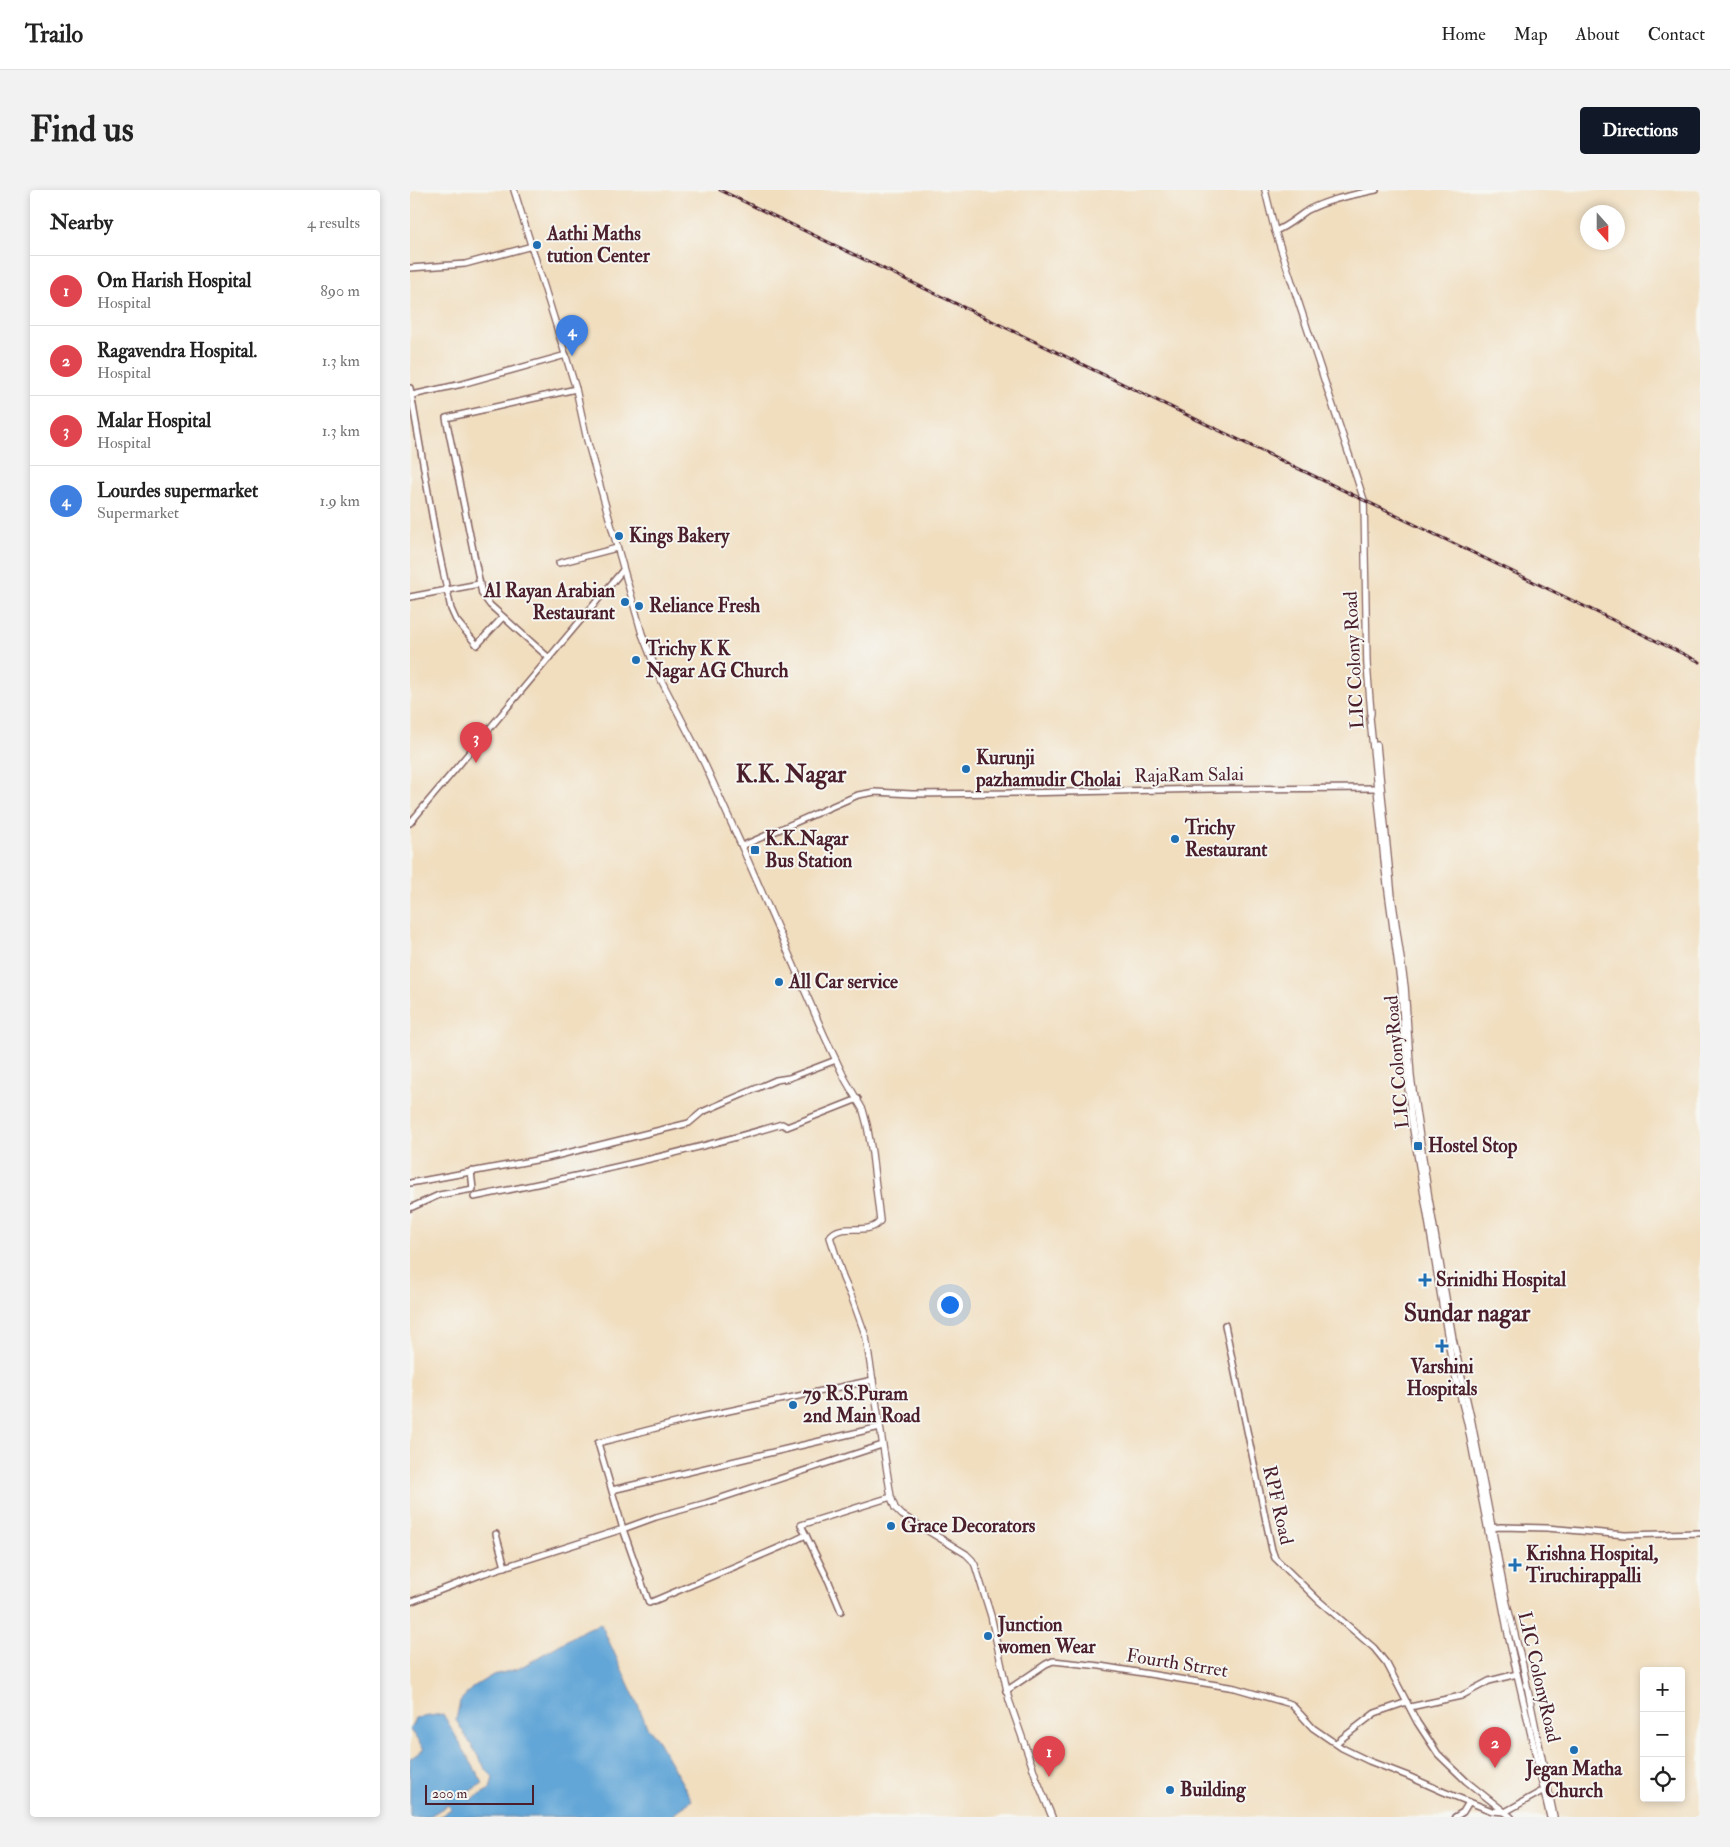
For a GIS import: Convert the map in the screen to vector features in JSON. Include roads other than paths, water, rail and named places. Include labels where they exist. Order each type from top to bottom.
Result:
[{"type":"main road","points":[[514,190],[576,389],[587,440],[642,634],[657,672],[705,765],[836,1060],[858,1100],[867,1125],[880,1221],[878,1225],[870,1228],[836,1231],[830,1237],[843,1278],[861,1322],[869,1351],[891,1497],[895,1508],[902,1515],[953,1546],[972,1560],[991,1616],[1006,1691],[1036,1780],[1052,1817]]},
{"type":"main road","name":"LIC Colony Road","points":[[1265,190],[1276,231],[1364,500],[1367,664],[1371,713]]},
{"type":"main road","name":"LIC ColonyRoad","points":[[1371,713],[1374,718],[1388,874],[1403,987],[1415,1142],[1491,1528],[1554,1817]]},
{"type":"main road","name":"LIC ColonyRoad","points":[[1409,1077],[1432,1230]]},
{"type":"main road","name":"LIC ColonyRoad","points":[[1491,1528],[1517,1674],[1550,1817]]},
{"type":"street","points":[[1276,231],[1309,210],[1328,202],[1376,190]]},
{"type":"street","points":[[410,268],[464,264],[532,246]]},
{"type":"street","points":[[412,395],[462,384],[566,355]]},
{"type":"street","points":[[410,388],[446,590],[456,620],[477,645],[503,616]]},
{"type":"street","points":[[549,658],[484,599],[479,584],[446,418],[576,389]]},
{"type":"street","points":[[560,563],[617,548]]},
{"type":"street","points":[[410,823],[623,570]]},
{"type":"street","points":[[410,597],[479,584]]},
{"type":"street","name":"RajaRam Salai","points":[[742,846],[858,795],[875,792],[912,794],[1380,788]]},
{"type":"street","points":[[410,1183],[547,1158],[689,1123],[702,1112],[776,1080],[790,1078],[836,1060]]},
{"type":"street","points":[[474,1196],[582,1175],[734,1138],[782,1124],[787,1128],[858,1100]]},
{"type":"street","points":[[410,1208],[439,1195],[473,1189],[471,1171]]},
{"type":"street","name":"RPF Road","points":[[1225,1325],[1254,1468],[1275,1558],[1318,1600],[1374,1648],[1387,1664],[1417,1722],[1438,1754],[1463,1779],[1511,1817]]},
{"type":"street","points":[[806,1535],[649,1603],[598,1442],[873,1380]]},
{"type":"street","points":[[612,1490],[880,1427]]},
{"type":"street","points":[[410,1602],[505,1566],[624,1529],[656,1517],[706,1503],[882,1444]]},
{"type":"street","points":[[841,1611],[801,1525],[891,1497]]},
{"type":"street","points":[[1491,1528],[1550,1528],[1625,1535],[1700,1533]]},
{"type":"street","points":[[496,1534],[505,1566]]},
{"type":"street","name":"Fourth Strret","points":[[1006,1691],[1053,1661],[1100,1666],[1235,1688],[1287,1702],[1294,1706],[1313,1728],[1336,1742],[1342,1748],[1369,1761],[1492,1811],[1505,1812]]},
{"type":"street","points":[[1336,1742],[1375,1713],[1409,1704],[1462,1696],[1489,1681],[1517,1674]]},
{"type":"street","points":[[1505,1812],[1544,1790]]},
{"type":"street","points":[[1455,1817],[1463,1812],[1470,1802]]},
{"type":"water","points":[[601,1624],[647,1727],[655,1736],[692,1800],[670,1817],[439,1817],[451,1809],[448,1805],[428,1817],[410,1817],[410,1759],[424,1749],[410,1730],[415,1718],[443,1714],[483,1783],[465,1794],[470,1800],[490,1789],[493,1777],[487,1771],[456,1720],[460,1701],[473,1687],[493,1675],[518,1669],[586,1629]]},
{"type":"railway","points":[[720,190],[1700,662]]},
{"type":"place","name":"Aathi Maths tution Center","points":[[537,245]]},
{"type":"place","name":"Lourdes supermarket","points":[[572,356]]},
{"type":"place","name":"Kings Bakery","points":[[619,536]]},
{"type":"place","name":"Al Rayan Arabian Restaurant","points":[[625,602]]},
{"type":"place","name":"Reliance Fresh","points":[[639,606]]},
{"type":"place","name":"Trichy K K Nagar AG Church","points":[[636,660]]},
{"type":"place","name":"Malar Hospital","points":[[476,763]]},
{"type":"place","name":"Kurunji pazhamudir Cholai","points":[[966,769]]},
{"type":"place","name":"Trichy Restaurant","points":[[1175,839]]},
{"type":"place","name":"K.K.Nagar Bus Station","points":[[755,850]]},
{"type":"place","name":"All Car service","points":[[779,982]]},
{"type":"place","name":"Hostel Stop","points":[[1418,1146]]},
{"type":"place","name":"Srinidhi Hospital","points":[[1425,1280]]},
{"type":"place","name":"Varshini Hospitals","points":[[1442,1346]]},
{"type":"place","name":"79 R.S.Puram 2nd Main Road","points":[[793,1405]]},
{"type":"place","name":"Grace Decorators","points":[[891,1526]]},
{"type":"place","name":"Krishna Hospital, Tiruchirappalli","points":[[1515,1565]]},
{"type":"place","name":"Junction women Wear","points":[[988,1636]]},
{"type":"place","name":"Jegan Matha Church","points":[[1574,1750]]},
{"type":"place","name":"Ragavendra Hospital.","points":[[1495,1768]]},
{"type":"place","name":"Om Harish Hospital","points":[[1049,1777]]},
{"type":"place","name":"Building","points":[[1170,1790]]},
{"type":"district","name":"K.K. Nagar","points":[[791,774]]},
{"type":"district","name":"Sundar nagar","points":[[1467,1313]]}]
